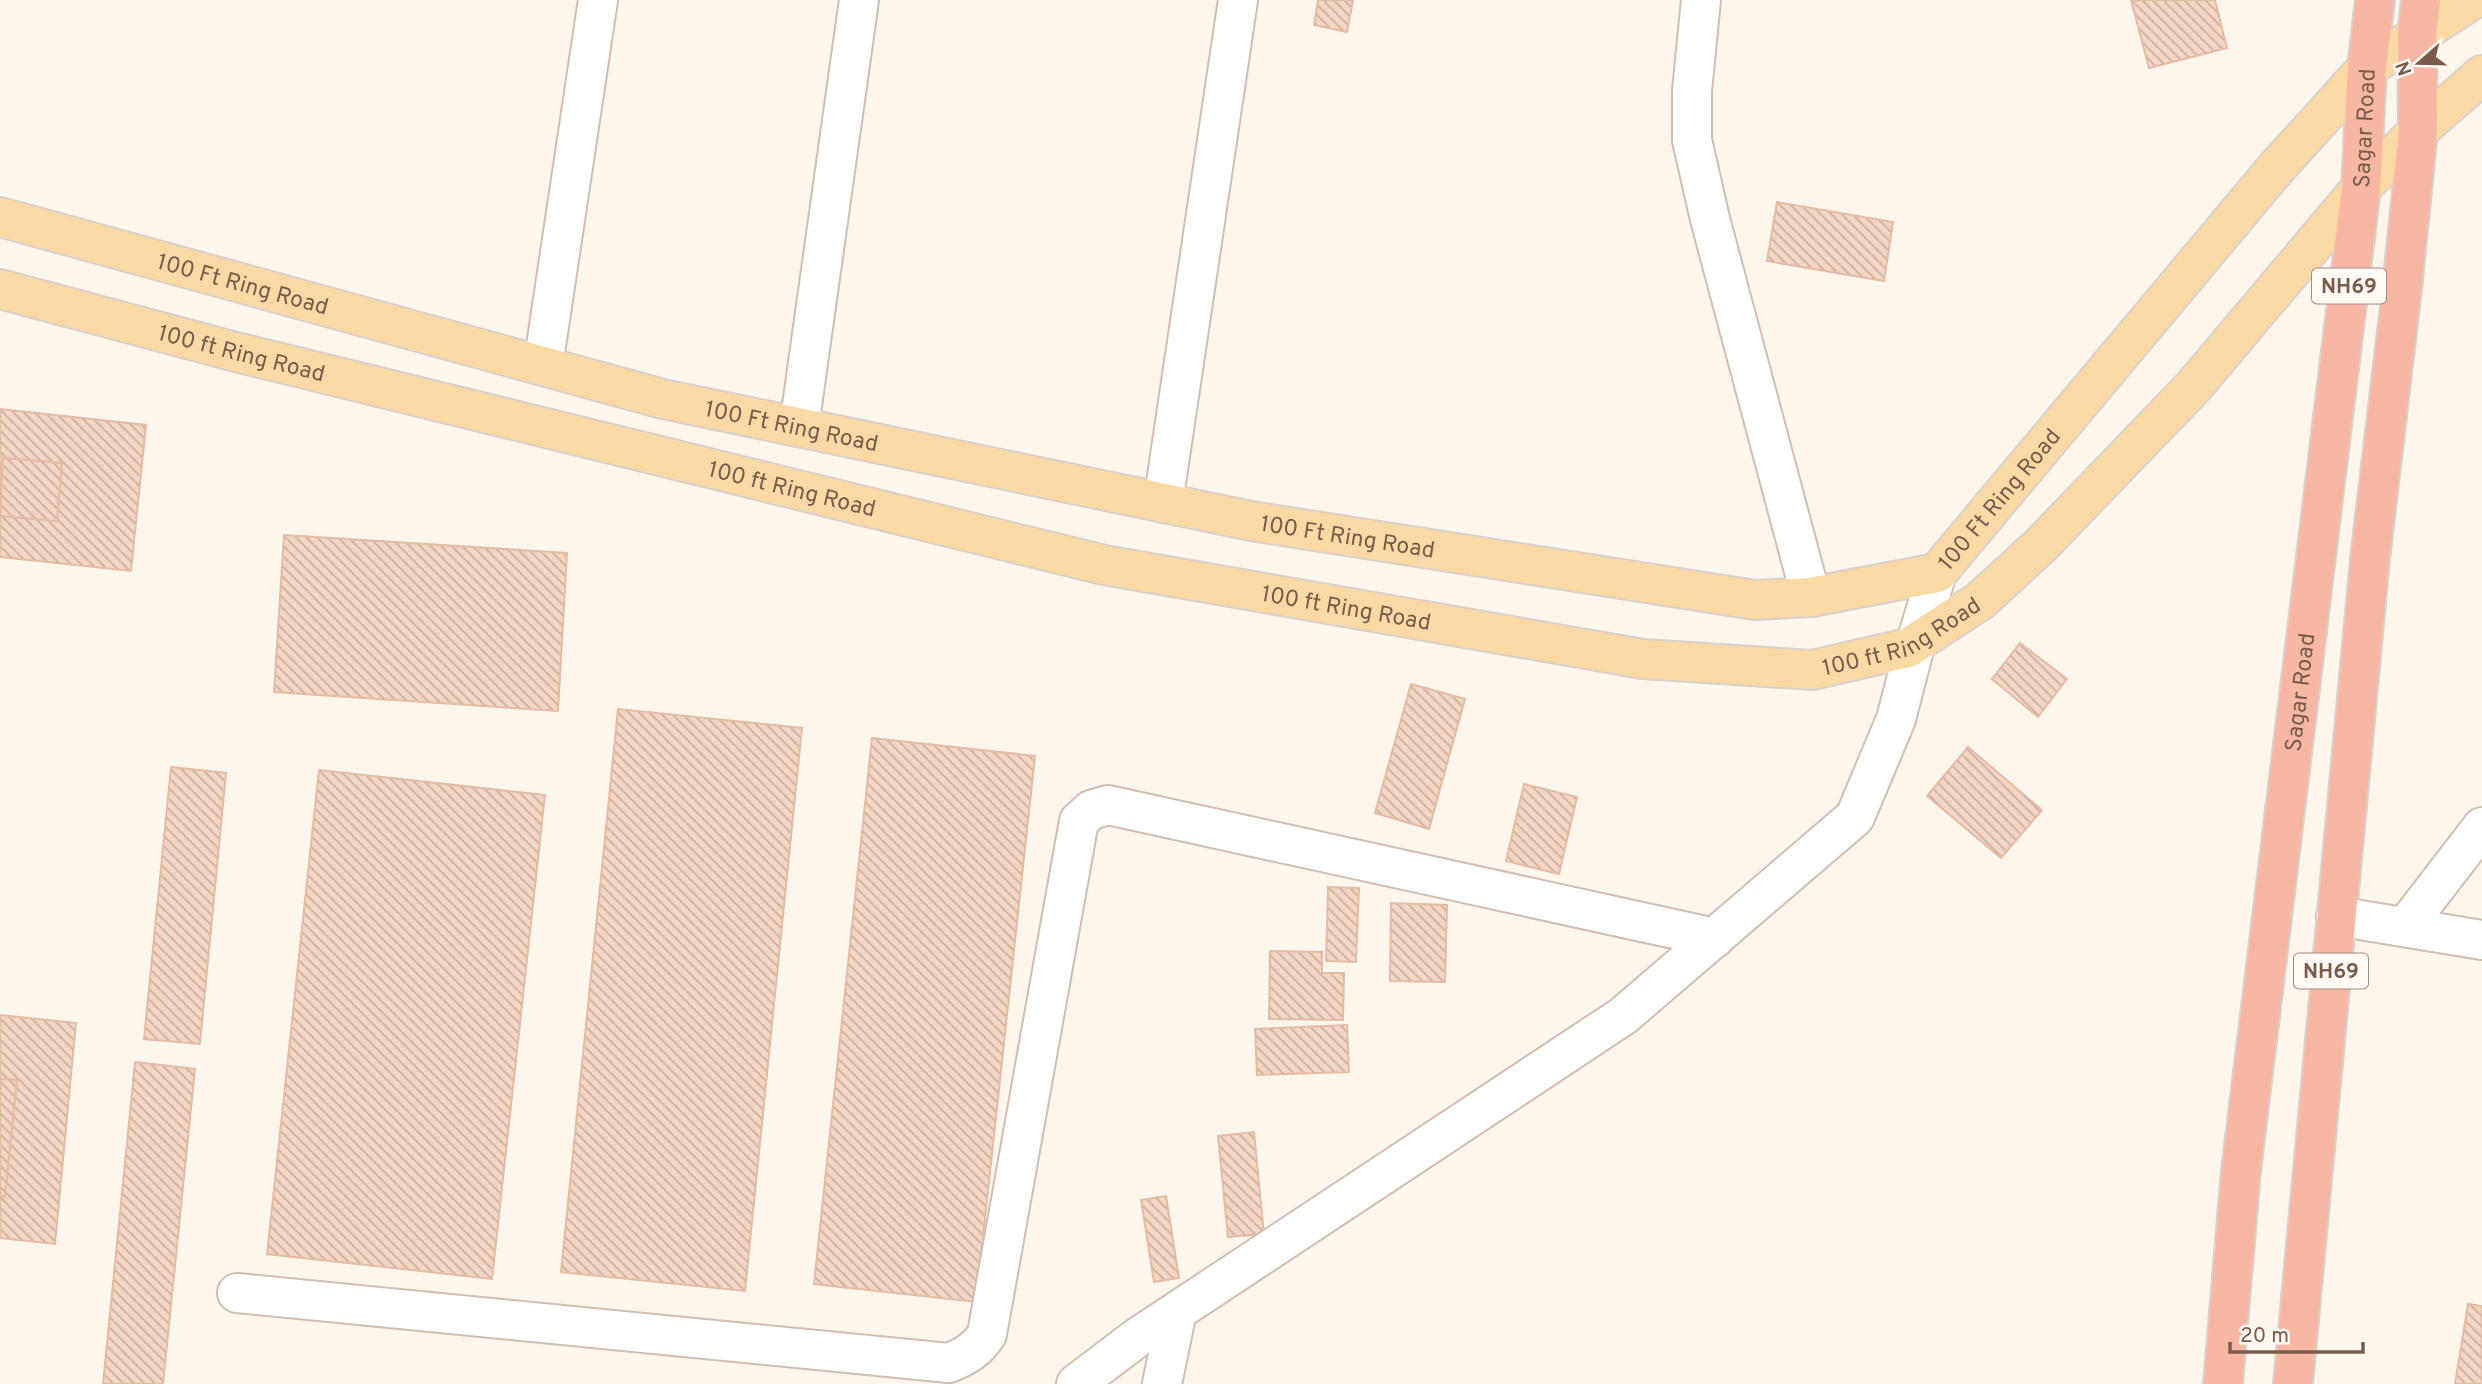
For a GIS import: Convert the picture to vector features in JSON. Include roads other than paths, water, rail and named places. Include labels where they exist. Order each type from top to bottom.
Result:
[{"type":"highway","name":"Sagar Road","points":[[2223,1384],[2241,1171],[2361,187],[2367,68],[2375,0]]},
{"type":"highway","name":"NH69","points":[[2294,1384],[2370,559],[2418,131],[2419,18]]},
{"type":"main road","name":"100 Ft Ring Road","points":[[0,217],[663,399],[1251,521],[1755,600],[1811,597],[1937,573],[2277,167],[2367,68],[2419,18],[2472,0]]},
{"type":"main road","name":"100 ft Ring Road","points":[[0,289],[232,351],[1104,565],[1643,660],[1812,670],[1908,648],[1980,601],[2041,545],[2194,386],[2361,187],[2418,131],[2482,75]]},
{"type":"street","points":[[543,366],[598,0]]},
{"type":"street","points":[[799,427],[859,0]]},
{"type":"street","points":[[1163,503],[1238,0]]},
{"type":"street","points":[[1701,0],[1692,91],[1692,140],[1710,219],[1811,597]]},
{"type":"street","points":[[1076,1384],[1138,1337],[1623,1016],[1855,817],[1896,719],[1937,573]]},
{"type":"street","points":[[237,1293],[948,1363],[966,1356],[979,1346],[987,1334],[1079,821],[1091,810],[1108,805],[1715,938]]},
{"type":"street","points":[[2405,927],[2482,827]]},
{"type":"street","points":[[2336,916],[2482,940]]},
{"type":"street","points":[[1162,1384],[1177,1311]]}]
